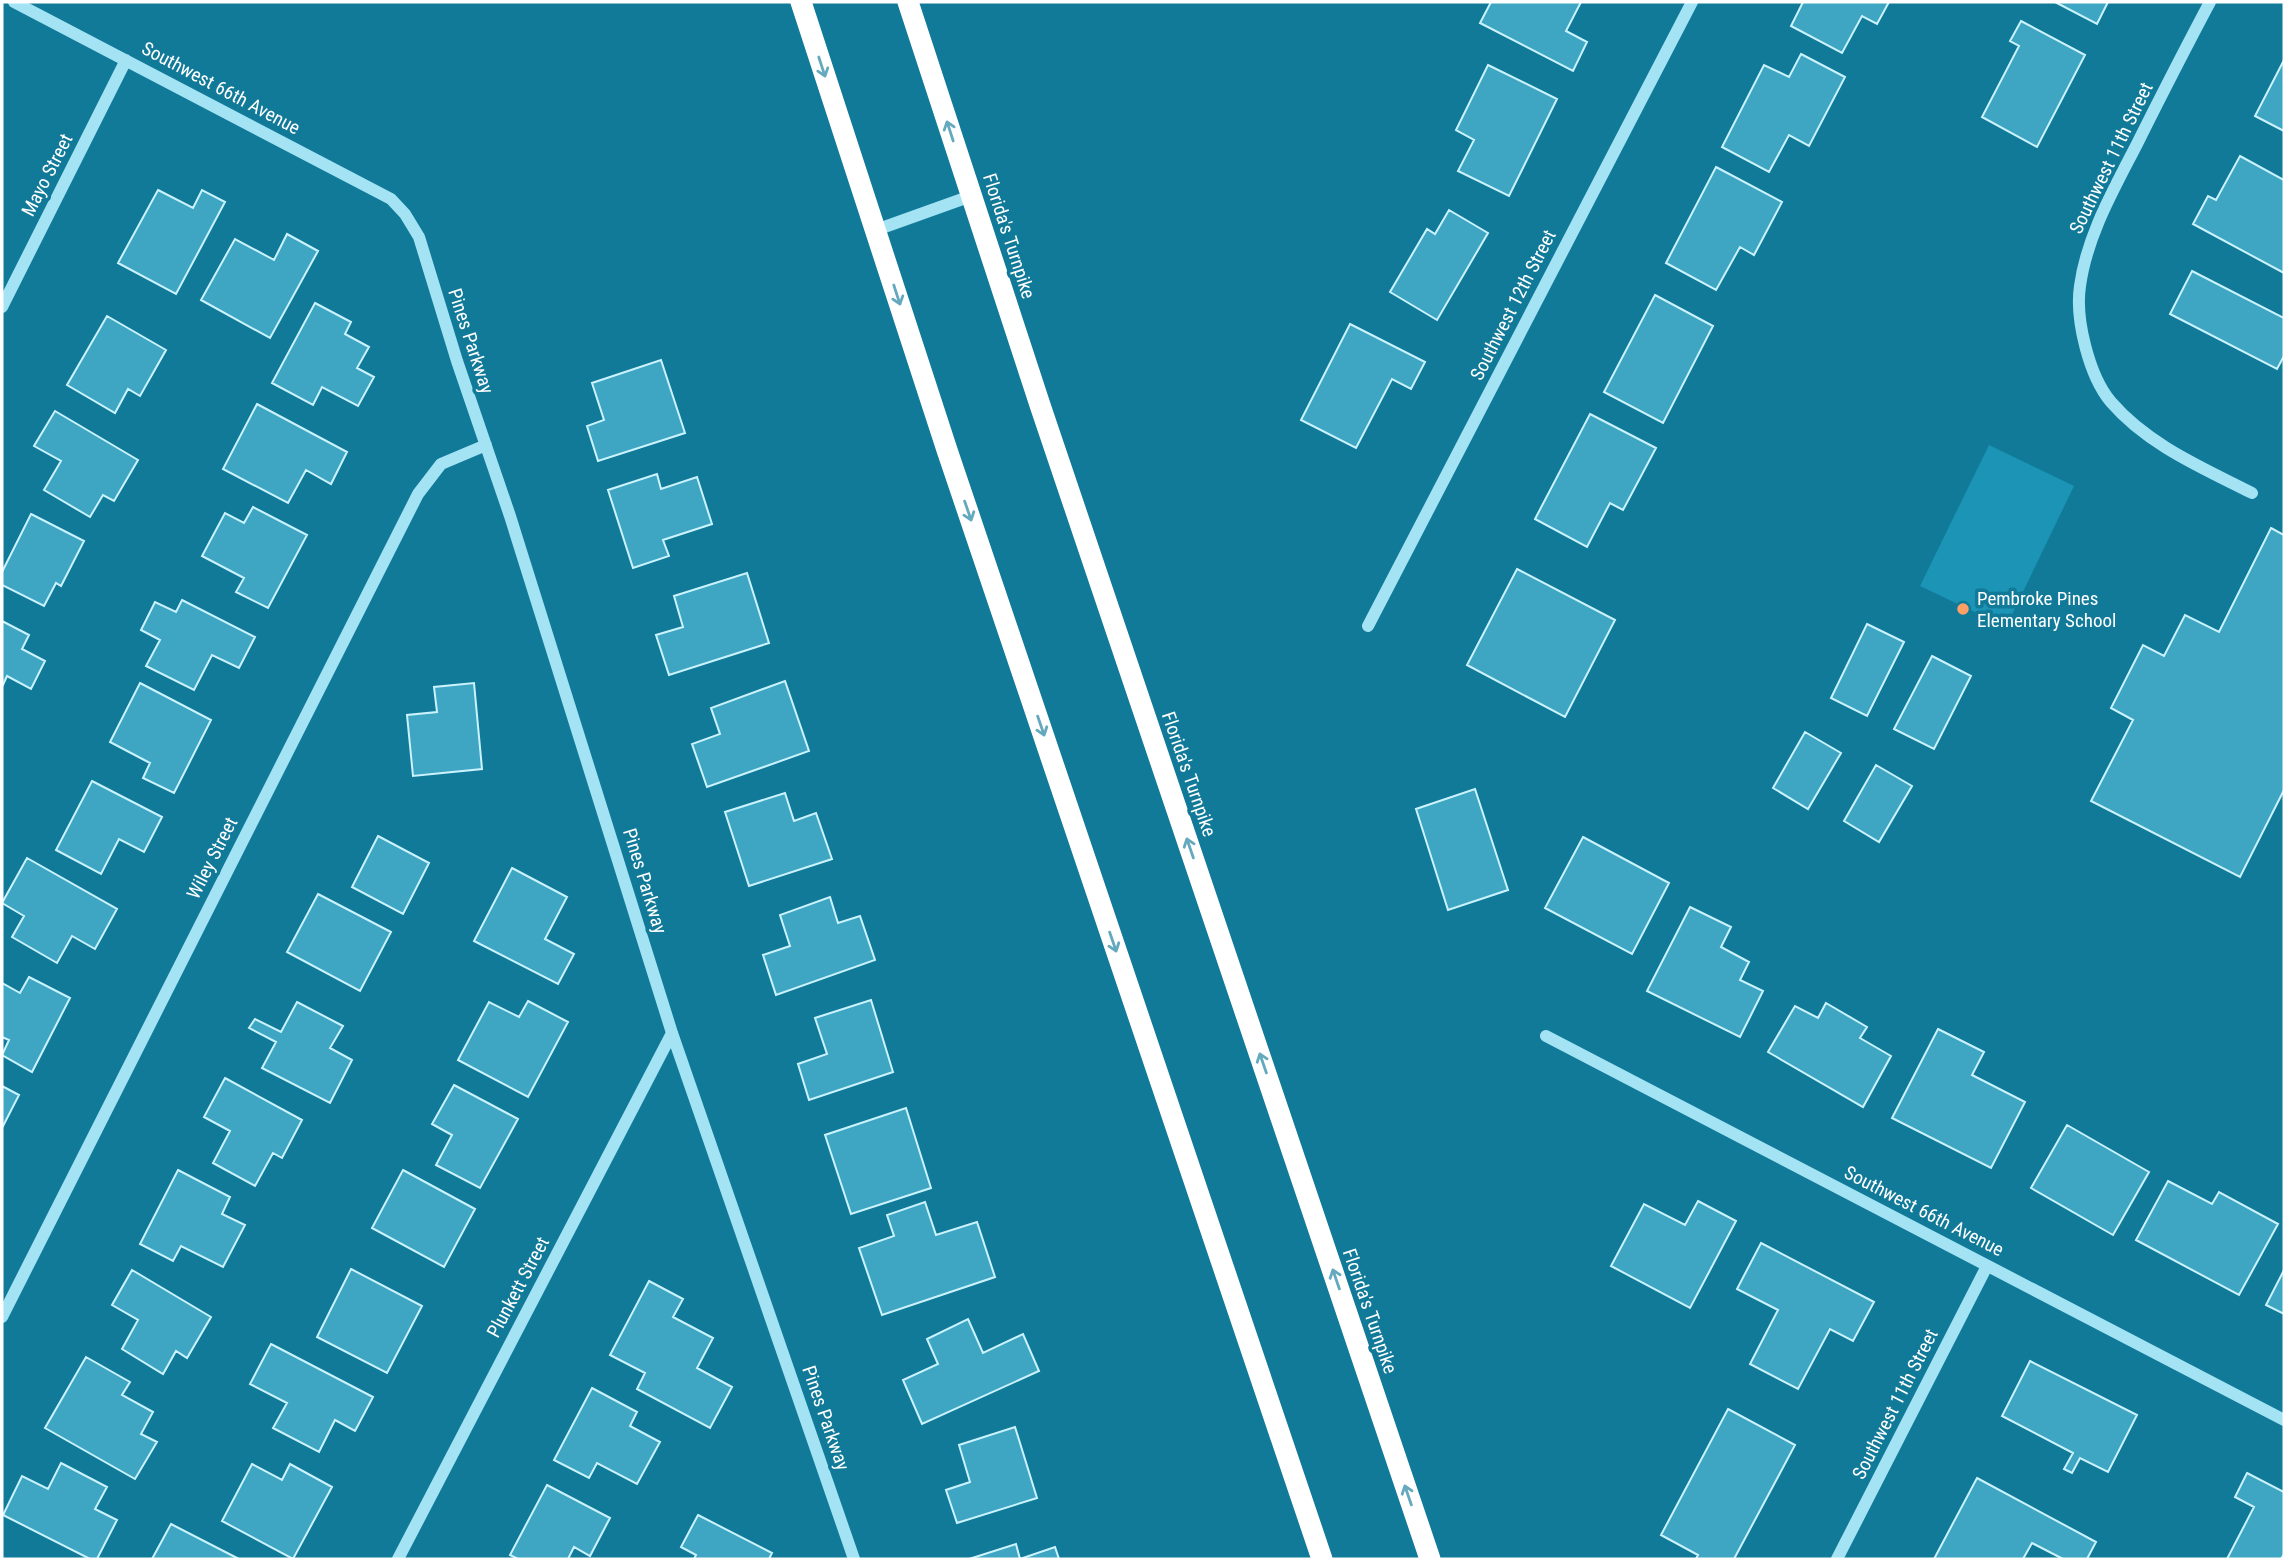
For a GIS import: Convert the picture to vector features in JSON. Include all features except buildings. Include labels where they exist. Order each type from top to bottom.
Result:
[{"type":"highway","points":[[801,2],[947,450],[1322,1559]]},
{"type":"highway","name":"Florida's Turnpike","points":[[908,2],[1430,1559]]},
{"type":"street","name":"Southwest 66th Avenue","points":[[14,2],[391,199],[405,214]]},
{"type":"street","name":"Southwest 12th Street","points":[[1368,626],[1692,2]]},
{"type":"street","name":"Southwest 11th Street","points":[[2210,2],[2118,181],[2089,245],[2079,289],[2083,339],[2092,370],[2110,400],[2138,429],[2181,457],[2252,493]]},
{"type":"street","name":"Mayo Street","points":[[2,307],[126,60]]},
{"type":"street","points":[[876,230],[971,196]]},
{"type":"street","name":"Pines Parkway","points":[[405,214],[419,237],[672,1033],[854,1559]]},
{"type":"street","name":"Wiley Street","points":[[2,1317],[418,494],[441,464],[485,445]]},
{"type":"street","name":"Plunkett Street","points":[[398,1559],[672,1033]]},
{"type":"street","name":"Southwest 66th Avenue","points":[[1546,1036],[2284,1420]]},
{"type":"street","name":"Southwest 11th Street","points":[[1836,1559],[1987,1266]]},
{"type":"shaded area","points":[[1989,445],[2074,486],[2006,627],[1920,586]]},
{"type":"place","name":"Pembroke Pines Elementary School","points":[[1963,609]]}]
